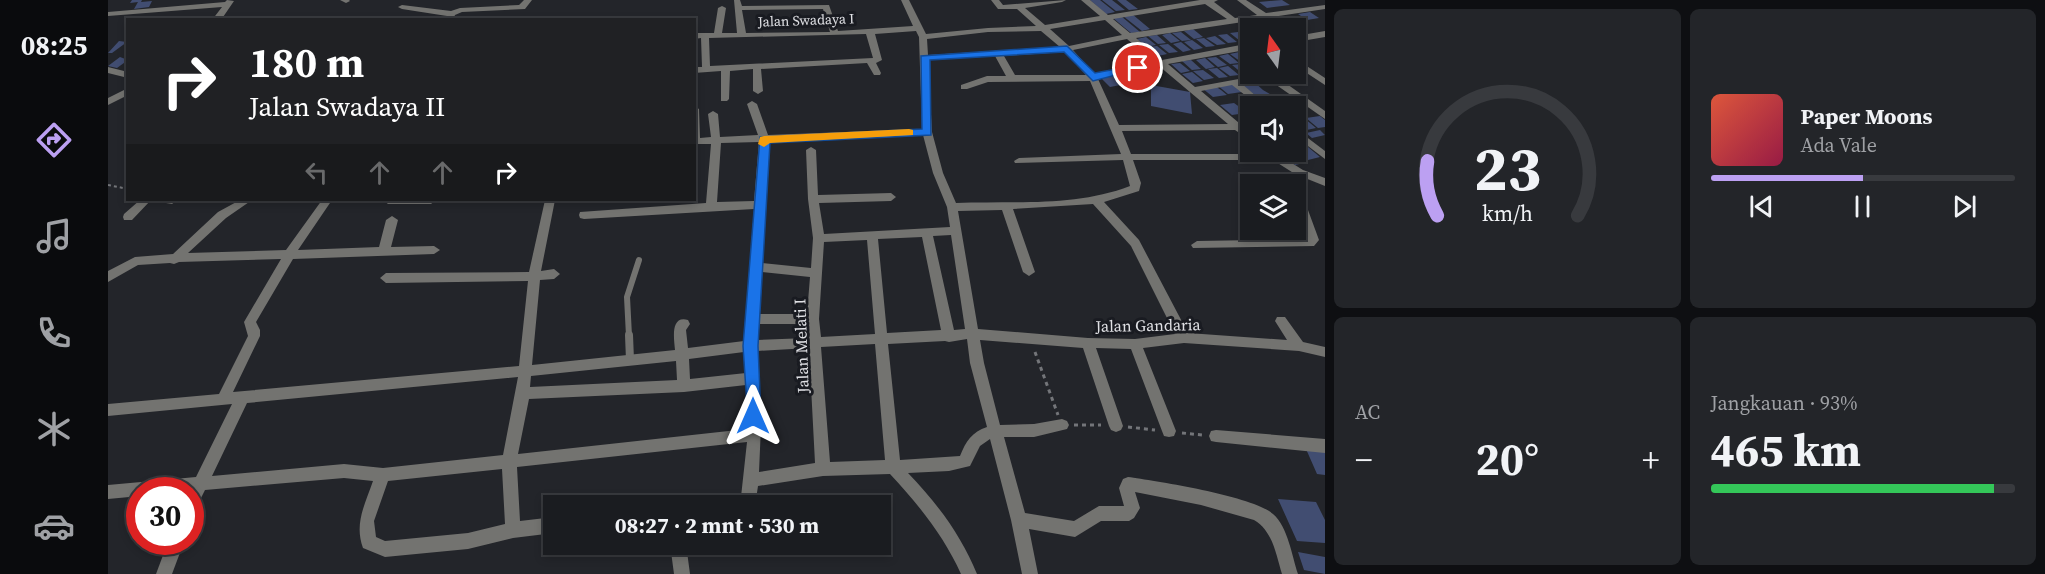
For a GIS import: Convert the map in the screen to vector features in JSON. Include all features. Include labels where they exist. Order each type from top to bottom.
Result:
[{"type":"street","points":[[402,7],[450,16],[460,10],[515,8],[522,6],[528,0]]},
{"type":"street","points":[[905,0],[923,37],[927,132],[938,173],[952,207],[954,231],[977,363],[1019,520],[1030,574]]},
{"type":"street","points":[[995,0],[1000,7],[1019,7],[1062,0]]},
{"type":"street","points":[[1085,0],[1239,127]]},
{"type":"street","points":[[923,37],[988,30],[1043,28],[1209,0],[1233,20]]},
{"type":"street","points":[[1241,0],[1266,18]]},
{"type":"street","points":[[108,14],[229,2]]},
{"type":"street","points":[[217,18],[229,2]]},
{"type":"street","points":[[742,36],[738,4],[800,3],[828,9],[835,34]]},
{"type":"street","points":[[952,207],[1096,200],[1135,188],[1136,183],[1127,157],[1093,78],[1067,49],[1019,7]]},
{"type":"street","points":[[925,58],[1067,49],[1130,36],[1325,7]]},
{"type":"street","points":[[718,35],[722,8]]},
{"type":"street","name":"Jalan Swadaya I","points":[[696,36],[835,34],[918,28]]},
{"type":"street","points":[[696,70],[871,62],[878,60],[878,57],[870,32]]},
{"type":"street","points":[[1306,37],[1325,34]]},
{"type":"street","points":[[705,36],[706,69]]},
{"type":"street","points":[[964,87],[987,79],[1093,78],[1101,74],[1240,48]]},
{"type":"street","points":[[998,53],[1012,78]]},
{"type":"street","points":[[871,62],[877,73]]},
{"type":"street","points":[[758,68],[758,91]]},
{"type":"street","points":[[724,99],[726,69]]},
{"type":"street","points":[[108,70],[126,74]]},
{"type":"street","points":[[1306,71],[1325,82]]},
{"type":"street","points":[[1192,90],[1240,81]]},
{"type":"street","points":[[1234,82],[1252,96]]},
{"type":"street","points":[[1286,84],[1325,116]]},
{"type":"street","points":[[108,102],[126,92]]},
{"type":"street","points":[[749,495],[752,480],[753,435],[753,378],[750,346],[762,205],[764,140],[752,104]]},
{"type":"street","points":[[711,205],[716,141],[712,114]]},
{"type":"street","points":[[1116,129],[1239,127]]},
{"type":"street","points":[[696,141],[927,132]]},
{"type":"street","points":[[1306,140],[1325,156]]},
{"type":"street","name":"Jalan Melati I","points":[[812,150],[813,199],[819,238],[813,318],[823,469]]},
{"type":"street","points":[[1019,161],[1240,155]]},
{"type":"street","points":[[1282,162],[1325,182]]},
{"type":"street","points":[[1285,164],[1289,174]]},
{"type":"street","points":[[813,199],[891,197]]},
{"type":"street","points":[[1096,200],[1135,243],[1184,338]]},
{"type":"street","points":[[128,217],[145,201]]},
{"type":"street","points":[[173,260],[222,215],[245,201]]},
{"type":"street","points":[[223,399],[254,336],[255,330],[250,327],[250,322],[290,253],[326,201]]},
{"type":"street","points":[[513,530],[509,461],[523,393],[534,276],[550,201]]},
{"type":"street","points":[[584,215],[664,212],[711,205],[762,205]]},
{"type":"street","points":[[1006,206],[1029,272]]},
{"type":"street","points":[[1197,245],[1310,243],[1313,240],[1312,232],[1306,217]]},
{"type":"street","points":[[384,250],[392,219]]},
{"type":"street","points":[[819,238],[954,231]]},
{"type":"street","points":[[927,234],[949,337]]},
{"type":"street","points":[[872,235],[893,466],[940,520],[960,552],[969,574]]},
{"type":"street","points":[[108,277],[140,260],[290,253],[434,250]]},
{"type":"street","points":[[757,267],[816,273]]},
{"type":"street","points":[[386,278],[554,274]]},
{"type":"street","points":[[752,318],[813,318]]},
{"type":"street","points":[[1281,321],[1299,346]]},
{"type":"street","points":[[684,324],[680,329],[684,386]]},
{"type":"street","name":"Jalan Gandaria","points":[[108,410],[630,361],[750,346],[972,334],[1088,343],[1135,344],[1184,338],[1299,346],[1325,352]]},
{"type":"street","points":[[1088,343],[1116,426]]},
{"type":"street","points":[[1135,344],[1169,431]]},
{"type":"street","points":[[523,393],[684,386],[753,378]]},
{"type":"street","points":[[202,477],[243,397]]},
{"type":"street","points":[[752,480],[823,469],[924,463],[954,465],[965,461],[971,444],[996,429],[1024,431],[1062,425]]},
{"type":"street","points":[[204,483],[344,471],[383,475],[753,435]]},
{"type":"street","points":[[1216,436],[1325,446]]},
{"type":"street","points":[[383,475],[366,521],[369,542],[385,549],[468,541],[513,530],[543,526]]},
{"type":"street","points":[[1019,520],[1075,530],[1099,514],[1129,513],[1132,508],[1126,488],[1128,484],[1183,493],[1265,516],[1275,530],[1290,574]]},
{"type":"street","points":[[108,492],[126,490]]},
{"type":"street","points":[[164,574],[171,555]]},
{"type":"street","points":[[679,555],[682,574]]},
{"type":"lane","points":[[630,361],[627,297],[639,260]]},
{"type":"path","points":[[108,185],[126,189]]},
{"type":"path","points":[[1030,338],[1062,425],[1116,426],[1216,436]]},
{"type":"building","points":[[132,0],[152,1],[149,7],[134,9],[138,2],[130,3]]},
{"type":"building","points":[[1090,0],[1100,0],[1115,12],[1106,14]]},
{"type":"building","points":[[1102,0],[1112,0],[1125,10],[1116,11]]},
{"type":"building","points":[[1117,0],[1126,0],[1138,9],[1129,10]]},
{"type":"building","points":[[1282,0],[1290,5],[1267,8],[1259,2]]},
{"type":"building","points":[[1310,12],[1319,18],[1307,20],[1298,14]]},
{"type":"building","points":[[1132,14],[1150,29],[1142,31],[1123,16]]},
{"type":"building","points":[[1121,16],[1140,32],[1131,33],[1113,18]]},
{"type":"building","points":[[1193,29],[1203,37],[1194,39],[1184,31]]},
{"type":"building","points":[[1181,32],[1191,40],[1182,41],[1172,33]]},
{"type":"building","points":[[1170,33],[1180,41],[1171,43],[1162,35]]},
{"type":"building","points":[[1230,33],[1240,33],[1240,41]]},
{"type":"building","points":[[1227,34],[1237,42],[1228,43],[1218,35]]},
{"type":"building","points":[[1157,35],[1166,43],[1158,44],[1148,36]]},
{"type":"building","points":[[1215,36],[1226,44],[1217,45],[1206,38]]},
{"type":"building","points":[[1146,37],[1156,45],[1147,47],[1137,39]]},
{"type":"building","points":[[1204,38],[1215,46],[1206,47],[1196,39]]},
{"type":"building","points":[[1192,40],[1203,48],[1194,50],[1184,42]]},
{"type":"building","points":[[119,41],[126,42],[112,53],[108,53]]},
{"type":"building","points":[[1181,42],[1191,50],[1183,52],[1173,44]]},
{"type":"building","points":[[1168,44],[1178,52],[1169,53],[1159,45]]},
{"type":"building","points":[[1157,46],[1167,54],[1158,56],[1148,47]]},
{"type":"building","points":[[1239,52],[1240,61],[1230,54]]},
{"type":"building","points":[[1228,54],[1239,63],[1230,64],[1219,56]]},
{"type":"building","points":[[120,57],[126,59],[117,68],[108,66]]},
{"type":"building","points":[[1216,57],[1227,65],[1218,67],[1207,58]]},
{"type":"building","points":[[1205,58],[1215,67],[1206,69],[1196,60]]},
{"type":"building","points":[[1191,60],[1201,69],[1192,70],[1182,61]]},
{"type":"building","points":[[1180,63],[1190,71],[1181,73],[1171,64]]},
{"type":"building","points":[[1240,64],[1240,72],[1232,65]]},
{"type":"building","points":[[1228,66],[1239,75],[1230,76],[1219,68]]},
{"type":"building","points":[[1217,68],[1228,77],[1219,78],[1208,69]]},
{"type":"building","points":[[1203,70],[1214,78],[1204,80],[1193,71]]},
{"type":"building","points":[[1192,72],[1203,81],[1193,83],[1182,74]]},
{"type":"building","points":[[1120,74],[1131,83],[1110,87],[1100,77]]},
{"type":"building","points":[[1231,83],[1242,92],[1228,94],[1217,85]]},
{"type":"building","points":[[1240,84],[1256,84],[1274,96],[1256,96]]},
{"type":"building","points":[[1151,85],[1190,92],[1192,114],[1151,106]]},
{"type":"building","points":[[1215,86],[1227,95],[1213,97],[1202,88]]},
{"type":"building","points":[[1234,103],[1240,107],[1240,114],[1232,115],[1220,105]]},
{"type":"building","points":[[1320,116],[1325,120],[1325,127],[1318,128],[1306,118]]},
{"type":"building","points":[[1306,120],[1316,128],[1306,130]]},
{"type":"building","points":[[1320,130],[1325,135],[1312,138],[1306,133]]},
{"type":"building","points":[[1308,147],[1320,157],[1308,160],[1306,148]]},
{"type":"building","points":[[1292,162],[1308,162],[1295,165]]},
{"type":"building","points":[[1306,449],[1325,451],[1325,475],[1317,474]]},
{"type":"building","points":[[1278,499],[1316,502],[1325,520],[1325,543],[1297,541]]},
{"type":"building","points":[[1298,552],[1325,557],[1325,574],[1304,570]]},
{"type":"slow traffic","points":[[764,144],[764,140],[815,136],[909,133]]},
{"type":"route","points":[[753,416],[750,346],[762,205],[764,140],[927,132],[925,58],[1067,49],[1093,78],[1101,74],[1138,68]]}]
